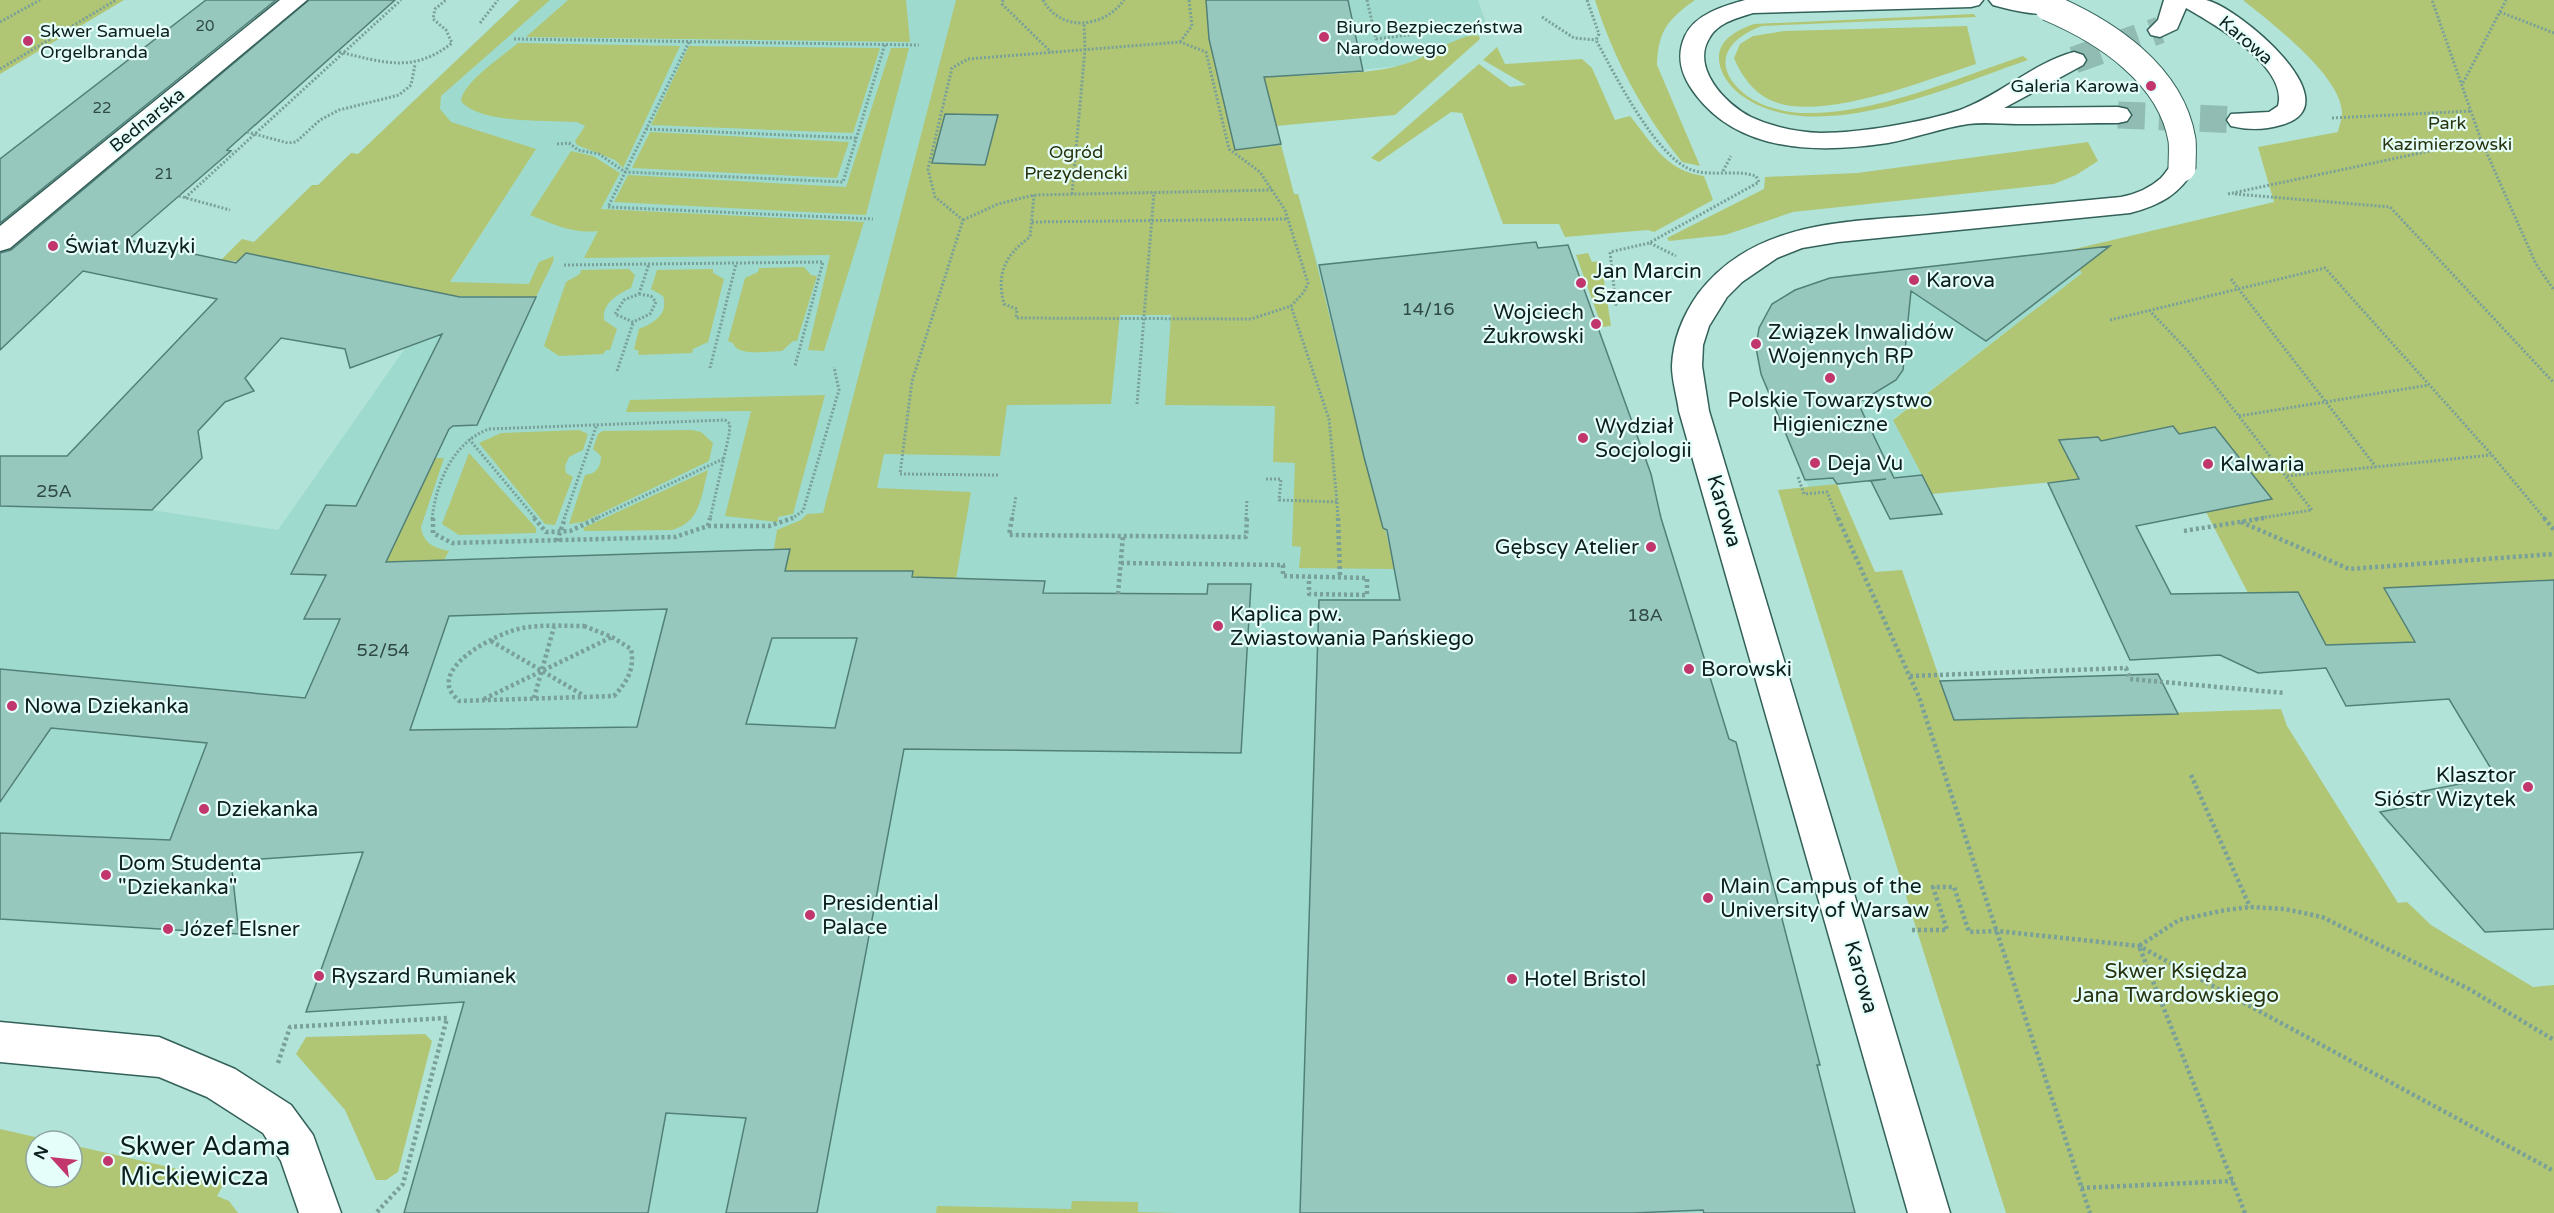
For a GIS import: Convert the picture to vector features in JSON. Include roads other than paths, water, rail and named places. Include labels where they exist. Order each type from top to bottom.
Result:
[{"type":"street","name":"Bednarska","points":[[0,241],[295,0]]},
{"type":"street","points":[[1971,0],[1750,6],[1718,17],[1706,26],[1697,36],[1691,58],[1699,82],[1727,114],[1755,129],[1789,139],[1821,141],[1861,138],[1968,116],[2118,115]]},
{"type":"street","name":"Karowa","points":[[1929,1213],[1694,411],[1687,366],[1690,341],[1710,297],[1728,277],[1753,259],[1786,243],[1907,226],[2121,206],[2143,201],[2156,195],[2177,178],[2182,168],[2183,139],[2178,122],[2150,76],[2125,51],[2098,31],[2048,7],[2001,0]]},
{"type":"street","points":[[2160,30],[2169,24],[2176,0]]},
{"type":"street","name":"Karowa","points":[[2189,0],[2234,27],[2262,50],[2282,72],[2293,92],[2290,109],[2282,116],[2270,119],[2240,120]]},
{"type":"street","points":[[1968,116],[2074,60]]},
{"type":"street","points":[[0,1042],[159,1057],[221,1083],[276,1119],[298,1150],[320,1213]]},
{"type":"tunnel","points":[[2074,60],[2160,30]]},
{"type":"tunnel","points":[[2118,115],[2240,120]]},
{"type":"place","name":"Biuro Bezpieczeństwa Narodowego","points":[[1324,37]]},
{"type":"place","name":"Skwer Samuela Orgelbranda","points":[[28,41]]},
{"type":"place","name":"Galeria Karowa","points":[[2151,86]]},
{"type":"place","name":"Świat Muzyki","points":[[53,246]]},
{"type":"place","name":"Karova","points":[[1914,280]]},
{"type":"place","name":"Jan Marcin Szancer","points":[[1581,283]]},
{"type":"place","name":"Wojciech Żukrowski","points":[[1596,324]]},
{"type":"place","name":"Związek Inwalidów Wojennych RP","points":[[1756,344]]},
{"type":"place","name":"Polskie Towarzystwo Higieniczne","points":[[1830,378]]},
{"type":"place","name":"Wydział Socjologii","points":[[1583,438]]},
{"type":"place","name":"Deja Vu","points":[[1815,463]]},
{"type":"place","name":"Kalwaria","points":[[2208,464]]},
{"type":"place","name":"Gębscy Atelier","points":[[1651,547]]},
{"type":"place","name":"Kaplica pw. Zwiastowania Pańskiego","points":[[1218,626]]},
{"type":"place","name":"Borowski","points":[[1689,669]]},
{"type":"place","name":"Nowa Dziekanka","points":[[12,706]]},
{"type":"place","name":"Klasztor Sióstr Wizytek","points":[[2528,787]]},
{"type":"place","name":"Dziekanka","points":[[204,809]]},
{"type":"place","name":"Dom Studenta \"Dziekanka\"","points":[[106,875]]},
{"type":"place","name":"Main Campus of the University of Warsaw","points":[[1708,898]]},
{"type":"place","name":"Presidential Palace","points":[[810,915]]},
{"type":"place","name":"Józef Elsner","points":[[168,929]]},
{"type":"place","name":"Ryszard Rumianek","points":[[319,976]]},
{"type":"place","name":"Hotel Bristol","points":[[1512,979]]},
{"type":"place","name":"Skwer Adama Mickiewicza","points":[[108,1161]]},
{"type":"park label","name":"Park Kazimierzowski","points":[[2447,133]]},
{"type":"park label","name":"Ogród Prezydencki","points":[[1076,162]]},
{"type":"park label","name":"Skwer Księdza Jana Twardowskiego","points":[[2176,983]]}]
